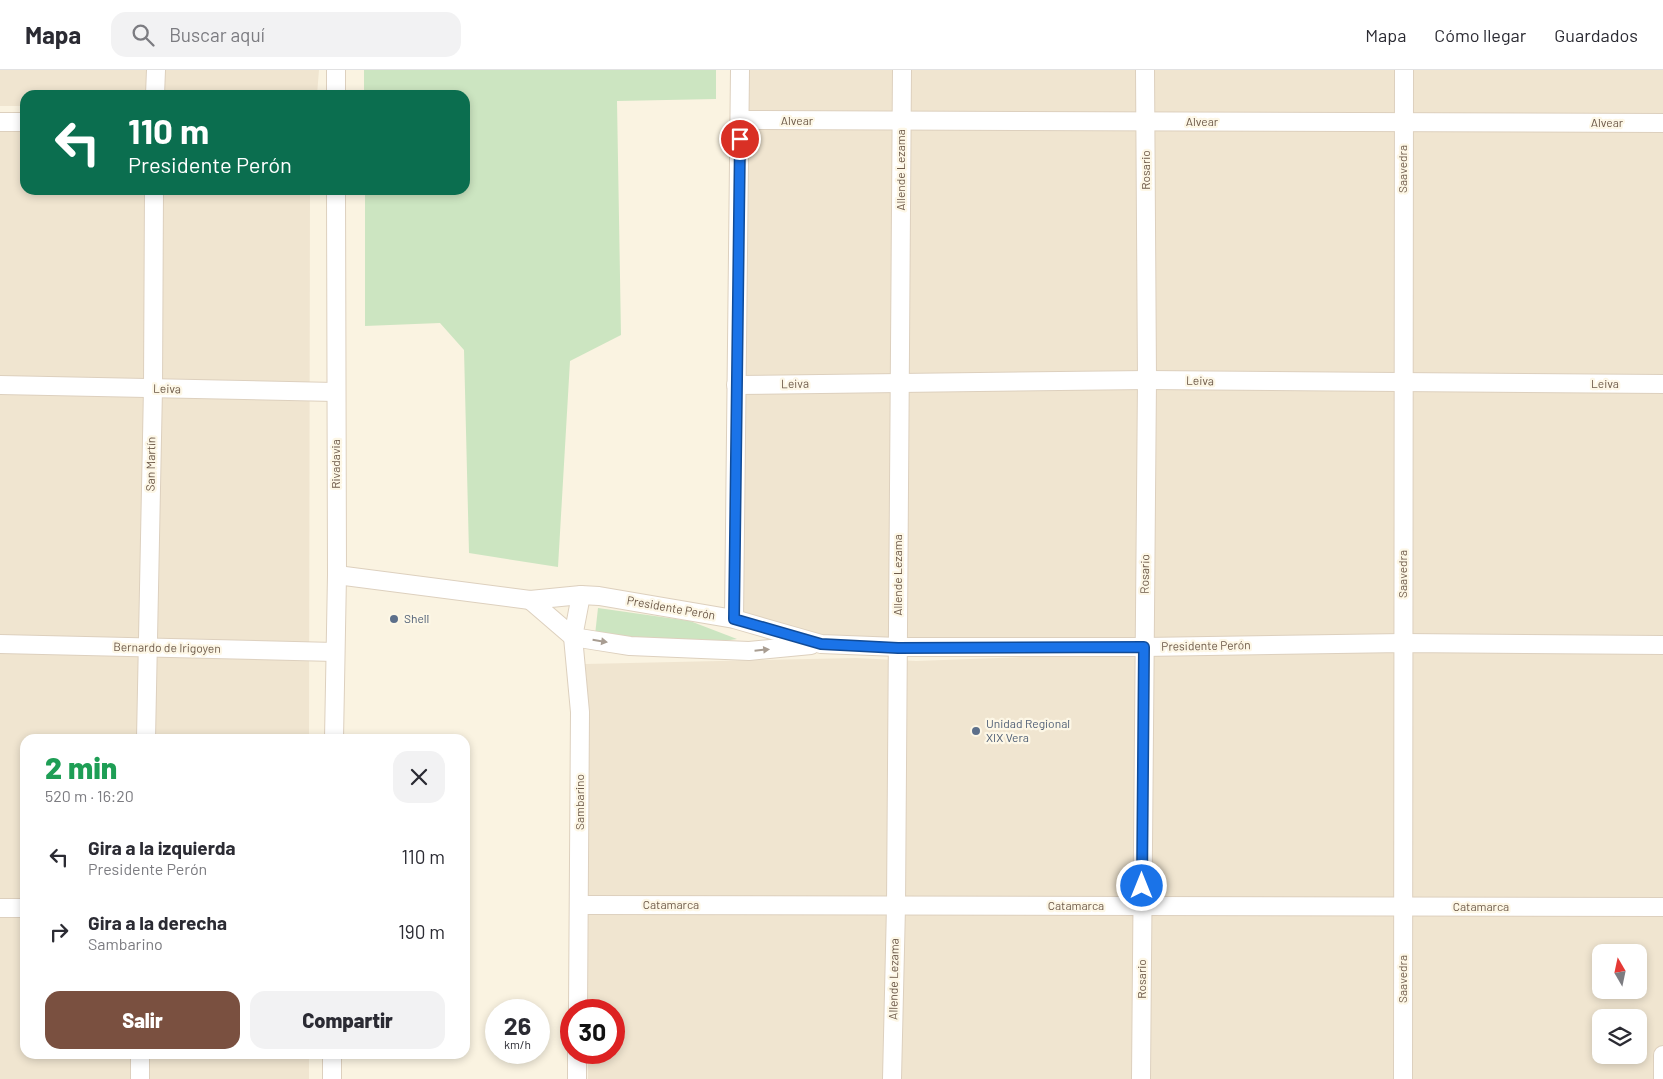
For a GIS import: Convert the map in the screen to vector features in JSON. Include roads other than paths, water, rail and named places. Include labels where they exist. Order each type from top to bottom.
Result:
[{"type":"street","points":[[155,90],[156,70]]},
{"type":"street","points":[[336,70],[336,90]]},
{"type":"street","points":[[734,619],[740,70]]},
{"type":"street","name":"Allende Lezama","points":[[892,1079],[896,906],[902,70]]},
{"type":"street","name":"Rosario","points":[[1141,1079],[1147,380],[1145,70]]},
{"type":"street","name":"Saavedra","points":[[1403,1079],[1404,70]]},
{"type":"street","name":"Alvear","points":[[740,120],[1663,123]]},
{"type":"street","points":[[0,122],[20,122]]},
{"type":"street","name":"San Martín","points":[[146,734],[153,388],[154,195]]},
{"type":"street","name":"Rivadavia","points":[[334,734],[337,575],[335,392],[336,195]]},
{"type":"street","name":"Leiva","points":[[736,385],[1147,380],[1663,384]]},
{"type":"street","name":"Leiva","points":[[0,385],[335,392]]},
{"type":"street","name":"Presidente Perón","points":[[337,575],[530,600],[581,594],[599,596],[734,619],[821,644],[898,648],[1663,644]]},
{"type":"street","name":"Sambarino","points":[[578,999],[580,712],[573,637],[581,594]]},
{"type":"street","points":[[530,600],[573,637],[630,646],[749,651],[821,644]]},
{"type":"street","name":"Bernardo de Irigoyen","points":[[0,644],[335,652]]},
{"type":"street","name":"Catamarca","points":[[580,905],[1663,908]]},
{"type":"street","points":[[0,908],[20,908]]},
{"type":"street","points":[[1663,1055],[1663,1079]]},
{"type":"street","points":[[140,1059],[140,1079]]},
{"type":"street","points":[[332,1059],[332,1079]]},
{"type":"street","points":[[577,1064],[577,1079]]},
{"type":"place","name":"Shell","points":[[394,619]]},
{"type":"place","name":"Unidad Regional XIX Vera","points":[[976,731]]}]
